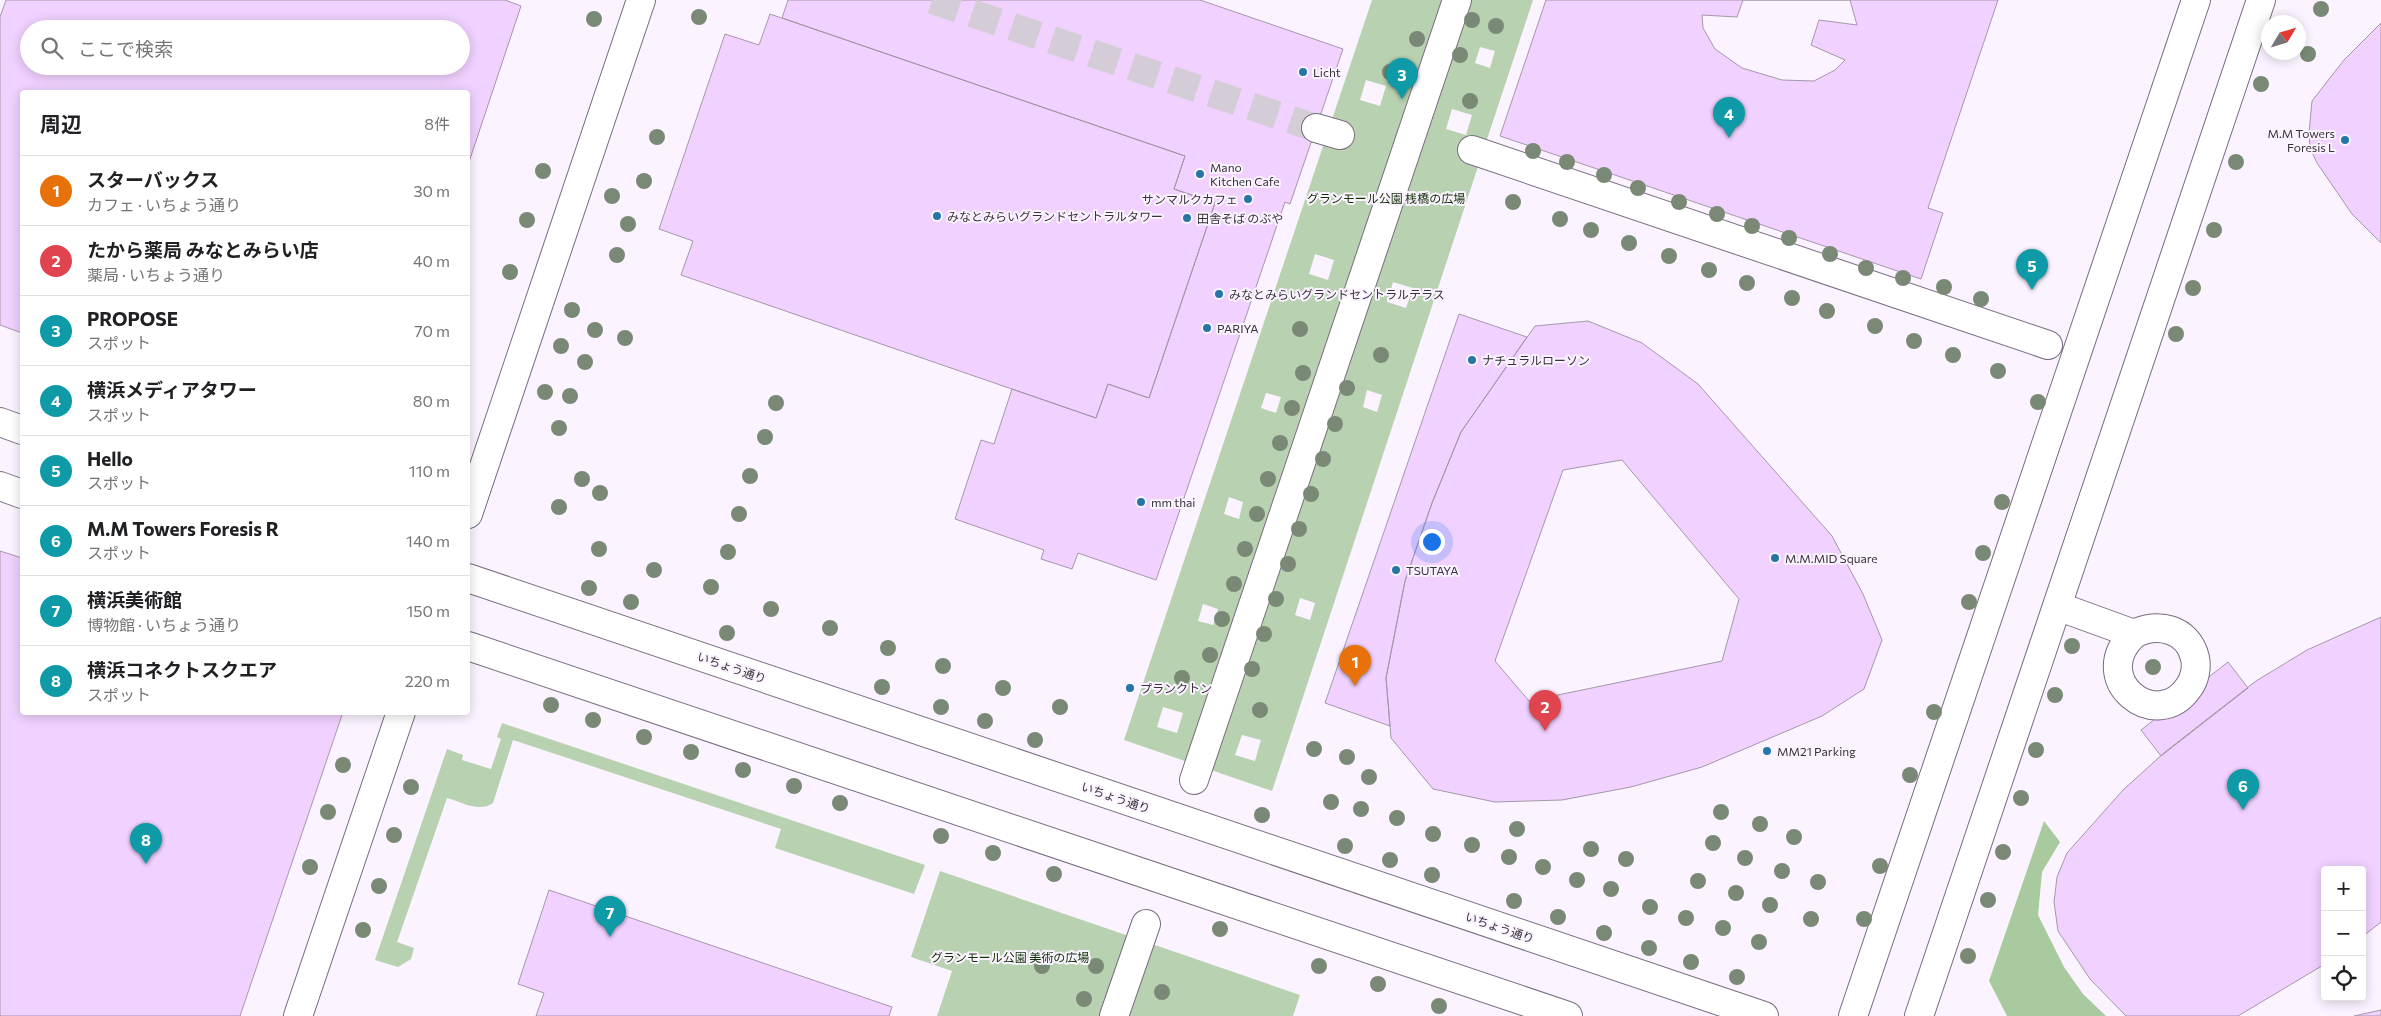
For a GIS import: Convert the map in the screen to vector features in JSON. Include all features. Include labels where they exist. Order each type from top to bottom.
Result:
[{"type":"street","points":[[470,508],[642,0]]},
{"type":"street","points":[[1194,780],[1457,0]]},
{"type":"street","points":[[1853,1016],[2196,0]]},
{"type":"street","points":[[1919,1016],[2261,0]]},
{"type":"street","points":[[1472,150],[2048,345]]},
{"type":"street","points":[[0,422],[20,429]]},
{"type":"street","points":[[0,486],[20,493]]},
{"type":"street","name":"いちょう通り","points":[[470,579],[1764,1016]]},
{"type":"street","points":[[2057,606],[2134,634]]},
{"type":"street","points":[[470,647],[1568,1016]]},
{"type":"street","points":[[298,1016],[400,715]]},
{"type":"street","points":[[1114,1016],[1146,924]]},
{"type":"green space","name":"グランモール公園 桟橋の広場","points":[[1372,0],[1533,0],[1272,791],[1124,740]],"holes":[[[1480,47],[1495,51],[1490,68],[1475,63]],[[1366,80],[1386,86],[1380,106],[1360,100]],[[1452,109],[1472,115],[1466,135],[1446,129]],[[1315,254],[1334,260],[1328,280],[1309,274]],[[1393,282],[1413,288],[1406,308],[1387,302]],[[1367,390],[1382,395],[1377,412],[1363,407]],[[1266,393],[1281,397],[1276,413],[1261,408]],[[1229,497],[1243,502],[1239,519],[1224,514]],[[1300,598],[1315,603],[1310,620],[1295,615]],[[1203,604],[1218,609],[1213,625],[1198,621]],[[1163,707],[1183,713],[1177,733],[1157,727]],[[1242,735],[1261,740],[1255,761],[1235,755]]]},
{"type":"green space","points":[[502,723],[925,865],[914,894],[775,848],[781,829],[513,740],[493,803],[487,806],[476,807],[447,798],[397,942],[414,948],[411,959],[398,967],[375,960],[447,749],[463,755],[462,760],[491,769],[501,739],[497,737]]},
{"type":"green space","points":[[2044,821],[2060,842],[2042,872],[2038,915],[2064,967],[2083,994],[2106,1016],[2007,1016],[1989,981]]},
{"type":"green space","name":"グランモール公園 美術の広場","points":[[940,871],[1300,995],[1293,1016],[937,1016],[952,971],[911,957]]},
{"type":"building","points":[[6,0],[505,0],[521,6],[470,159],[470,90],[20,90],[20,332],[0,325],[0,17]]},
{"type":"building","name":"みなとみらいグランドセントラルテラス","points":[[788,0],[1200,0],[1343,49],[1290,204],[1285,202],[1156,580],[1078,553],[1072,569],[1041,559],[1044,550],[955,519],[981,440],[994,444],[1012,389],[1096,418],[1108,384],[1149,398],[1215,203],[1174,189],[1185,156],[782,18]]},
{"type":"building","points":[[1546,0],[1998,0],[1928,208],[1943,213],[1921,279],[1500,136]]},
{"type":"building","points":[[1743,0],[1850,0],[1857,25],[1819,20],[1811,45],[1845,60],[1835,70],[1814,81],[1782,80],[1742,68],[1715,49],[1703,28],[1702,15],[1737,17]]},
{"type":"building","name":"みなとみらいグランドセントラルタワー","points":[[770,14],[1185,156],[1174,189],[1215,203],[1149,398],[1108,384],[1096,418],[681,275],[693,241],[659,229],[725,34],[759,45]]},
{"type":"building","name":"M.M Towers Foresis L","points":[[2381,23],[2381,243],[2352,214],[2317,163],[2310,148],[2309,133],[2312,101],[2344,60]]},
{"type":"building","points":[[1459,314],[1527,337],[1461,432],[1432,503],[1405,581],[1386,678],[1390,726],[1325,703]]},
{"type":"building","name":"M.M.MID Square","points":[[1588,321],[1642,343],[1698,384],[1832,536],[1863,594],[1882,640],[1864,689],[1822,716],[1702,767],[1631,787],[1562,800],[1495,802],[1433,789],[1391,738],[1386,678],[1405,581],[1432,503],[1461,432],[1535,326]],"holes":[[[1622,460],[1739,599],[1722,661],[1529,701],[1495,661],[1563,470]]]},
{"type":"building","points":[[0,551],[20,557],[20,715],[342,715],[240,1016],[0,1016]]},
{"type":"building","points":[[2381,617],[2381,922],[2366,934],[2366,866],[2321,866],[2321,966],[2238,1016],[2126,1016],[2090,979],[2058,931],[2054,902],[2057,877],[2067,853],[2123,790],[2165,752],[2256,681],[2307,650]]},
{"type":"building","points":[[2228,662],[2248,688],[2161,756],[2141,730]]},
{"type":"building","points":[[549,890],[892,1007],[889,1016],[536,1016],[544,993],[518,984]]},
{"type":"building","points":[[2381,1010],[2381,1016],[2354,1016]]},
{"type":"tunnel","points":[[932,0],[1316,128]]},
{"type":"place","name":"Licht","points":[[1303,72]]},
{"type":"place","name":"PROPOSE","points":[[1402,99]]},
{"type":"place","name":"横浜メディアタワー","points":[[1729,138]]},
{"type":"place","name":"M.M Towers Foresis L","points":[[2345,140]]},
{"type":"place","name":"Mano Kitchen Cafe","points":[[1200,174]]},
{"type":"place","name":"サンマルクカフェ","points":[[1248,199]]},
{"type":"place","name":"みなとみらいグランドセントラルタワー","points":[[937,216]]},
{"type":"place","name":"田舎そば のぶや","points":[[1187,218]]},
{"type":"place","name":"Hello","points":[[2032,290]]},
{"type":"place","name":"みなとみらいグランドセントラルテラス","points":[[1219,294]]},
{"type":"place","name":"PARIYA","points":[[1207,328]]},
{"type":"place","name":"ナチュラルローソン","points":[[1472,360]]},
{"type":"place","name":"mm thai","points":[[1141,502]]},
{"type":"place","name":"M.M.MID Square","points":[[1775,558]]},
{"type":"place","name":"TSUTAYA","points":[[1396,570]]},
{"type":"place","name":"スターバックス","points":[[1355,686]]},
{"type":"place","name":"プランクトン","points":[[1130,688]]},
{"type":"place","name":"たから薬局 みなとみらい店","points":[[1545,731]]},
{"type":"place","name":"MM21 Parking","points":[[1767,751]]},
{"type":"place","name":"M.M Towers Foresis R","points":[[2243,810]]},
{"type":"place","name":"横浜コネクトスクエア","points":[[146,864]]},
{"type":"place","name":"横浜美術館","points":[[610,937]]}]
